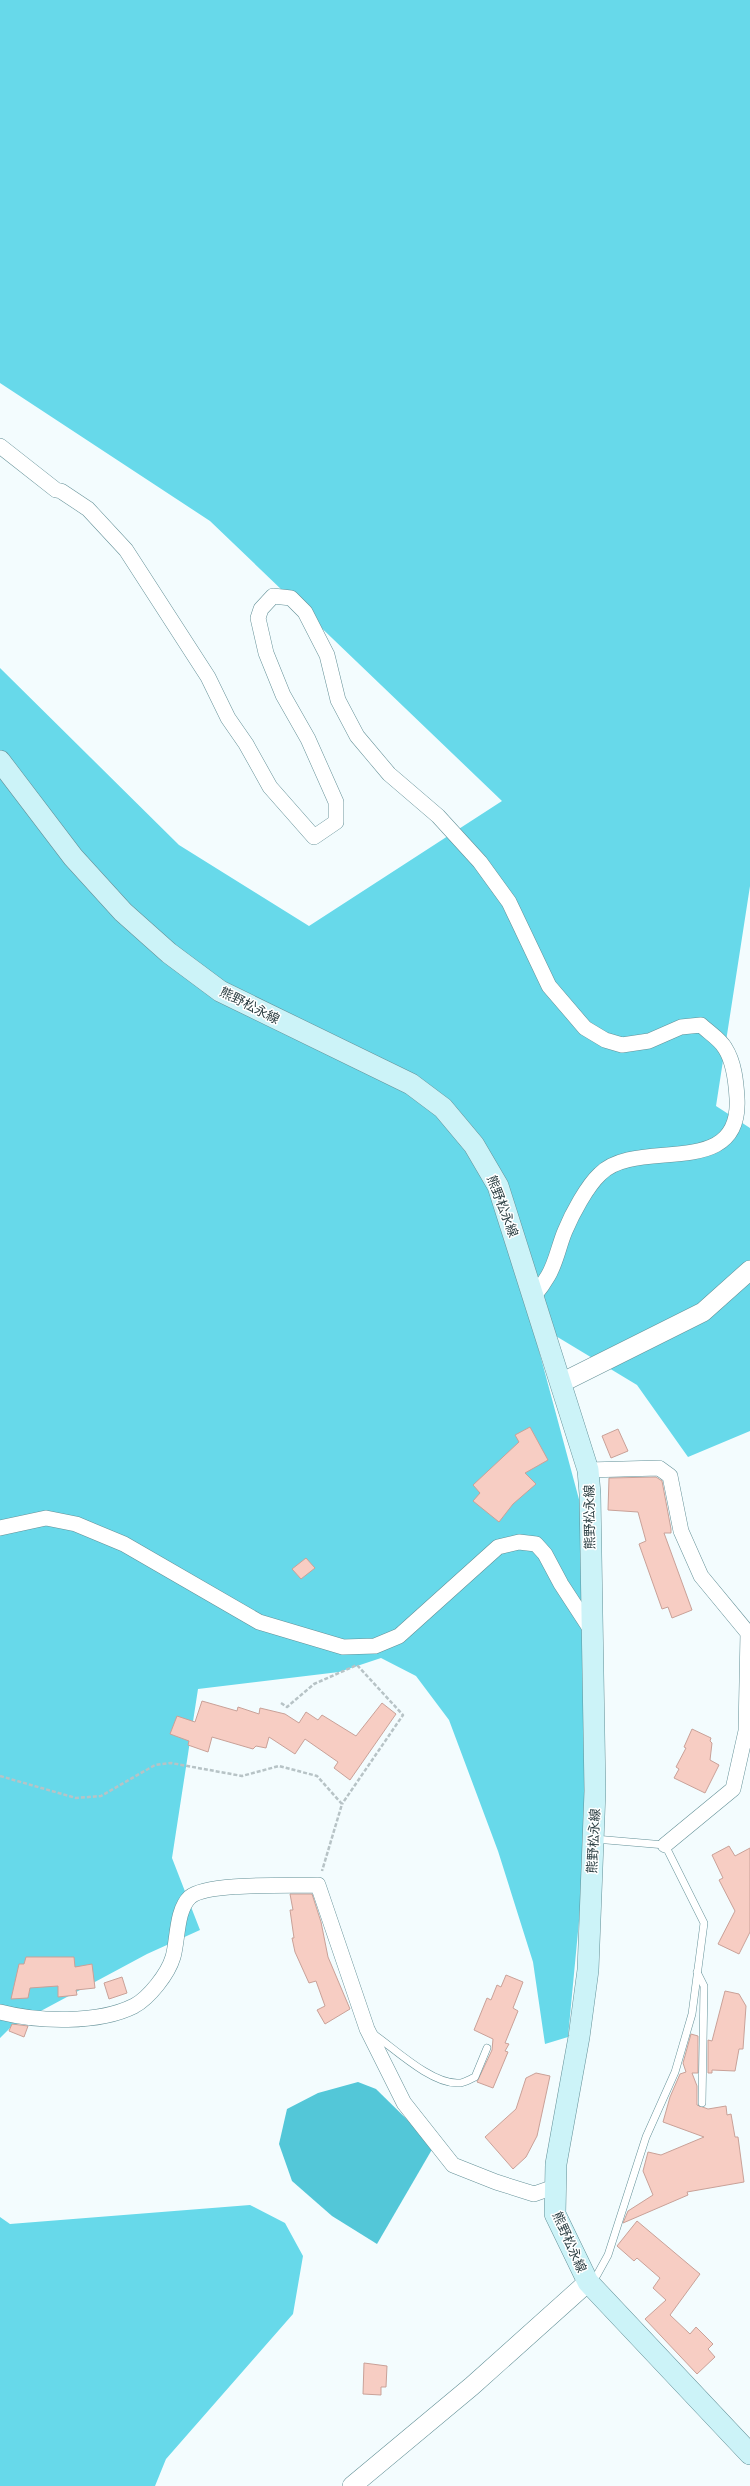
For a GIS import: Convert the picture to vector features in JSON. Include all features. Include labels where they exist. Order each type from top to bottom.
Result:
[{"type":"main road","name":"熊野松永線","points":[[0,761],[73,857],[124,912],[169,953],[220,991],[411,1084],[442,1108],[474,1145],[498,1186],[562,1383],[588,1470],[595,1791],[594,1839],[588,1970],[579,2037],[556,2164],[554,2187],[555,2214],[588,2282],[750,2454]]},
{"type":"street","points":[[0,446],[56,490],[61,491],[88,509],[126,550],[208,677],[228,718],[246,744],[270,787],[314,837],[336,822],[336,802],[308,739],[283,695],[266,653],[258,618],[261,609],[273,596],[291,598],[305,612],[327,655],[338,700],[357,736],[389,774],[438,816],[480,862],[509,902],[548,986],[585,1028],[605,1040],[622,1045],[649,1041],[681,1027],[701,1025],[725,1048],[736,1077],[738,1113],[733,1128],[721,1141],[706,1149],[638,1159],[612,1165],[600,1174],[565,1230],[548,1276],[534,1296]]},
{"type":"street","points":[[562,1383],[703,1312],[750,1270]]},
{"type":"street","points":[[588,1470],[659,1468],[670,1476],[682,1531],[701,1576],[749,1634],[746,1730],[733,1789],[665,1845]]},
{"type":"street","points":[[0,1528],[46,1518],[76,1524],[124,1544],[259,1622],[343,1647],[375,1646],[399,1636],[498,1547],[519,1542],[536,1544],[545,1554],[561,1584],[592,1630]]},
{"type":"street","points":[[0,2012],[44,2019],[93,2019],[135,2006],[162,1980],[173,1958],[182,1911],[190,1897],[208,1888],[318,1885],[367,2029],[404,2102],[453,2165],[534,2194],[554,2187]]},
{"type":"street","points":[[352,2486],[472,2386],[588,2282]]},
{"type":"lane","points":[[588,2282],[597,2275],[608,2254],[646,2137],[675,2072],[692,2014],[704,1923],[665,1845],[594,1839]]},
{"type":"lane","points":[[697,1972],[704,1986],[702,2103]]},
{"type":"lane","points":[[367,2029],[420,2068],[442,2080],[458,2084],[475,2077],[487,2048]]},
{"type":"path","points":[[281,1703],[287,1707],[314,1684],[357,1665],[404,1715],[342,1804],[318,1885]]},
{"type":"path","points":[[0,1776],[76,1798],[101,1796],[155,1765],[172,1763],[242,1776],[279,1766],[317,1776],[342,1804]]},
{"type":"shaded area","points":[[0,0],[750,0],[750,886],[716,1106],[750,1128],[750,1431],[688,1457],[637,1385],[531,1321],[584,1518],[586,1847],[568,2037],[545,2044],[533,1962],[498,1851],[449,1720],[416,1676],[381,1658],[339,1672],[198,1689],[172,1858],[200,1930],[147,1954],[11,2027],[0,2038],[0,668],[179,845],[309,926],[502,801],[210,521],[0,383]]},
{"type":"shaded area","points":[[358,2082],[376,2089],[434,2146],[377,2244],[332,2216],[292,2181],[279,2144],[287,2109],[318,2093]]},
{"type":"shaded area","points":[[250,2205],[285,2223],[303,2256],[293,2314],[166,2459],[155,2486],[0,2486],[0,2217],[10,2224]]},
{"type":"building","points":[[530,1427],[548,1460],[525,1473],[536,1484],[513,1504],[499,1522],[473,1501],[480,1493],[473,1485],[519,1442],[515,1435]]},
{"type":"building","points":[[618,1429],[628,1451],[611,1458],[602,1436]]},
{"type":"building","points":[[656,1477],[662,1481],[671,1529],[671,1533],[664,1533],[692,1610],[672,1618],[668,1607],[662,1609],[639,1544],[646,1541],[638,1512],[608,1510],[609,1478]]},
{"type":"building","points":[[306,1558],[315,1568],[301,1579],[292,1569]]},
{"type":"building","points":[[202,1701],[237,1711],[238,1707],[259,1714],[260,1708],[285,1714],[299,1723],[306,1712],[318,1720],[322,1715],[356,1736],[382,1703],[396,1714],[350,1780],[334,1768],[338,1762],[305,1739],[295,1754],[269,1737],[266,1748],[256,1746],[253,1749],[212,1737],[208,1752],[188,1745],[189,1741],[170,1734],[177,1716],[195,1722]]},
{"type":"building","points":[[692,1729],[711,1738],[710,1741],[712,1743],[710,1760],[719,1765],[705,1793],[674,1778],[679,1769],[676,1767],[686,1748],[684,1747]]},
{"type":"building","points":[[729,1846],[735,1856],[750,1848],[750,1932],[739,1954],[718,1944],[735,1911],[719,1880],[723,1878],[712,1855]]},
{"type":"building","points":[[290,1894],[312,1894],[321,1922],[328,1957],[350,2009],[325,2024],[317,2010],[325,2006],[316,1981],[309,1983],[295,1952],[292,1938],[294,1938],[290,1910],[293,1910]]},
{"type":"building","points":[[26,1957],[74,1957],[75,1967],[92,1964],[95,1988],[76,1990],[77,1995],[58,1997],[58,1986],[30,1988],[28,1998],[11,1999],[19,1964],[24,1964]]},
{"type":"building","points":[[506,1975],[523,1982],[513,2008],[518,2011],[505,2043],[509,2044],[505,2051],[508,2052],[493,2088],[477,2082],[492,2050],[493,2039],[474,2030],[487,1998],[491,2000],[497,1985],[501,1987]]},
{"type":"building","points":[[122,1977],[127,1993],[109,1999],[104,1983]]},
{"type":"building","points":[[725,1991],[739,1994],[746,2006],[743,2049],[739,2049],[735,2071],[712,2070],[712,2073],[708,2073],[708,2040],[712,2041]]},
{"type":"building","points":[[12,2024],[28,2026],[24,2037],[9,2031]]},
{"type":"building","points":[[691,2034],[698,2036],[698,2073],[692,2073],[697,2086],[697,2105],[708,2109],[726,2106],[727,2115],[731,2114],[735,2137],[738,2137],[744,2182],[687,2192],[688,2195],[623,2223],[628,2211],[653,2195],[643,2171],[648,2152],[661,2155],[704,2137],[663,2122],[670,2097],[680,2074],[686,2072],[683,2063]]},
{"type":"building","points":[[536,2073],[550,2076],[537,2136],[526,2157],[513,2169],[485,2137],[516,2109],[526,2078]]},
{"type":"building","points":[[637,2221],[700,2274],[670,2315],[690,2334],[696,2327],[713,2344],[708,2349],[715,2357],[697,2374],[645,2319],[666,2300],[653,2288],[660,2278],[637,2258],[634,2261],[617,2246]]},
{"type":"building","points":[[364,2363],[387,2366],[386,2387],[381,2387],[381,2395],[363,2394]]}]
